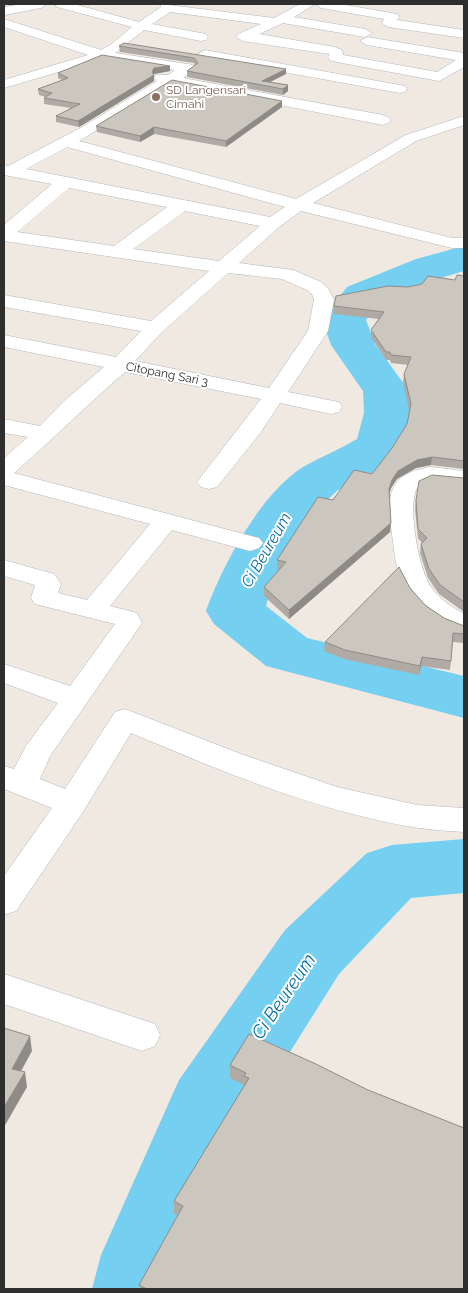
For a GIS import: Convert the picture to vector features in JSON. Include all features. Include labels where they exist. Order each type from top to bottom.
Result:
[{"type":"street","points":[[4,20],[41,4]]},
{"type":"street","points":[[61,4],[141,26],[201,37]]},
{"type":"street","points":[[7,171],[66,142],[189,68],[205,54],[309,4]]},
{"type":"street","points":[[321,4],[393,17],[388,23],[464,34]]},
{"type":"street","points":[[4,84],[102,54],[118,46],[167,6],[278,20],[464,57]]},
{"type":"street","points":[[4,20],[102,54],[139,62],[189,68]]},
{"type":"street","points":[[244,36],[335,51],[337,52],[335,56],[337,58],[439,77],[464,61]]},
{"type":"street","points":[[205,54],[338,80],[400,89]]},
{"type":"street","points":[[84,60],[170,79],[383,120]]},
{"type":"street","points":[[4,72],[20,78]]},
{"type":"street","points":[[276,81],[319,88]]},
{"type":"street","points":[[4,470],[45,434],[71,407],[121,364],[156,328],[273,223],[298,205],[411,138],[464,120]]},
{"type":"street","points":[[444,127],[464,131]]},
{"type":"street","points":[[66,142],[298,205],[455,237]]},
{"type":"street","points":[[7,171],[273,223]]},
{"type":"street","points":[[4,235],[64,183]]},
{"type":"street","points":[[116,253],[180,206]]},
{"type":"street","points":[[4,235],[223,268],[286,274],[314,286],[321,292],[324,300],[318,331],[253,427],[210,482]]},
{"type":"street","points":[[4,301],[156,328]]},
{"type":"street","name":"Citopang Sari 3","points":[[4,341],[331,407]]},
{"type":"street","points":[[4,426],[45,434]]},
{"type":"street","points":[[464,478],[433,474],[418,477],[405,488],[402,498],[409,562],[416,585],[428,601],[445,615],[464,625]]},
{"type":"street","points":[[4,478],[250,543]]},
{"type":"street","points":[[93,610],[165,522]]},
{"type":"street","points":[[4,568],[45,580],[48,584],[44,598],[128,619],[129,623],[76,699],[37,753],[13,780],[72,804]]},
{"type":"street","points":[[4,673],[76,699]]},
{"type":"street","points":[[4,902],[13,871],[72,804],[125,719],[240,767],[335,797],[413,816],[464,820]]},
{"type":"street","points":[[4,989],[142,1035]]},
{"type":"building","points":[[124,43],[286,69],[262,81],[288,85],[283,89],[187,71],[198,63],[194,58],[119,46]]},
{"type":"building","points":[[102,55],[170,66],[154,68],[152,72],[154,75],[78,121],[56,116],[80,104],[44,98],[52,93],[38,89],[68,78],[58,73]]},
{"type":"building","points":[[172,80],[282,101],[226,141],[154,127],[140,136],[96,126]]},
{"type":"building","points":[[457,275],[464,276],[464,461],[432,457],[417,460],[398,471],[389,489],[391,523],[289,610],[264,587],[286,562],[277,560],[318,497],[333,500],[354,470],[372,474],[407,424],[411,404],[404,374],[411,357],[391,355],[390,352],[386,352],[371,330],[384,312],[334,306],[336,296],[388,286],[408,287],[422,284],[428,276],[455,280]]},
{"type":"building","points":[[432,475],[464,478],[464,602],[440,585],[429,569],[421,544],[427,538],[418,529],[416,500],[419,481]]},
{"type":"building","points":[[399,567],[410,588],[425,605],[444,618],[464,626],[464,634],[453,633],[451,661],[422,657],[420,666],[345,650],[325,642]]},
{"type":"building","points":[[4,1028],[30,1036],[12,1069],[25,1072],[4,1107]]},
{"type":"building","points":[[249,1034],[368,1090],[464,1128],[464,1289],[147,1289],[139,1285],[183,1206],[174,1201],[249,1078],[244,1076],[246,1073],[230,1065]]},
{"type":"waterway","name":"Ci Beureum","points":[[464,258],[430,268],[362,296],[344,319],[353,345],[386,391],[388,413],[380,446],[356,461],[320,479],[284,512],[244,584],[235,611],[287,652],[464,697]]},
{"type":"waterway","name":"Ci Beureum","points":[[138,1289],[147,1255],[209,1106],[312,952],[392,872],[464,866]]},
{"type":"place","name":"SD Langensari Cimahi","points":[[156,97]]}]
